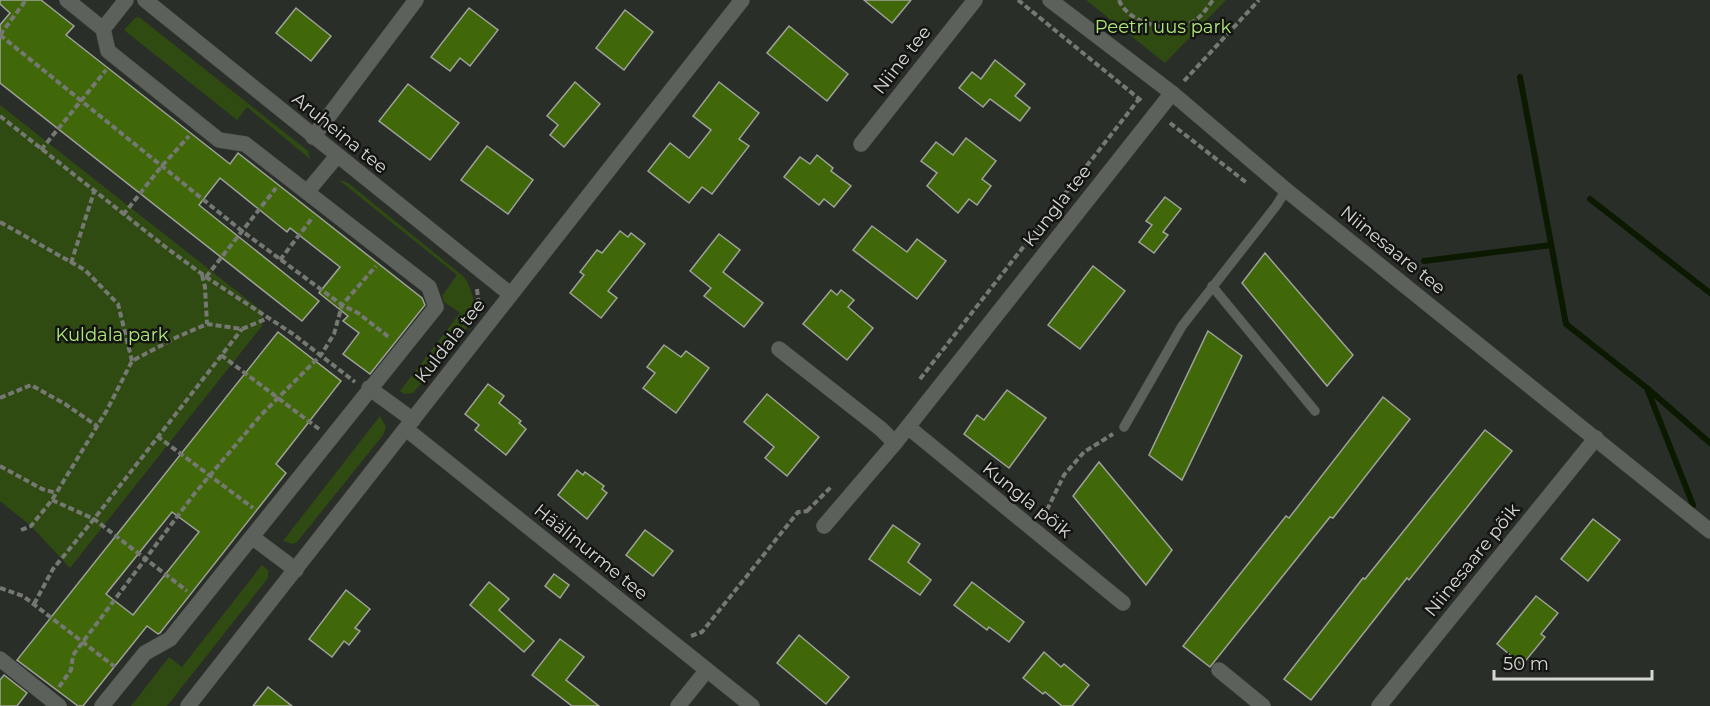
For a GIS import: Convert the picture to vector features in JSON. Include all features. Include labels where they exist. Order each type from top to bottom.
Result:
[{"type":"street","points":[[67,0],[103,29],[108,51],[219,140],[245,144],[429,287],[435,307],[170,639],[145,653],[102,706]]},
{"type":"street","points":[[103,29],[126,0]]},
{"type":"street","name":"Aruheina tee","points":[[145,0],[510,294]]},
{"type":"street","points":[[313,137],[416,0]]},
{"type":"street","name":"Kuldala tee","points":[[188,706],[742,0]]},
{"type":"street","name":"Niine tee","points":[[861,144],[975,0]]},
{"type":"street","name":"Niinesaare tee","points":[[1050,0],[1172,93],[1286,190],[1710,531]]},
{"type":"street","name":"Kungla tee","points":[[824,526],[908,427],[1172,93]]},
{"type":"street","points":[[307,192],[337,156]]},
{"type":"street","points":[[779,349],[881,429],[895,443]]},
{"type":"street","name":"Häälinurme tee","points":[[369,388],[674,644],[752,706]]},
{"type":"street","name":"Kungla põik","points":[[908,427],[1123,603]]},
{"type":"street","name":"Niinesaare põik","points":[[1379,706],[1596,438]]},
{"type":"street","points":[[252,537],[296,570]]},
{"type":"street","points":[[0,659],[55,703]]},
{"type":"street","points":[[678,706],[706,670]]},
{"type":"street","points":[[1219,670],[1263,706]]},
{"type":"lane","points":[[1124,427],[1182,326],[1286,190]]},
{"type":"lane","points":[[1212,286],[1315,411]]},
{"type":"path","points":[[26,0],[0,35],[279,260],[342,305],[358,313],[402,348]]},
{"type":"path","points":[[1018,0],[1248,184]]},
{"type":"path","points":[[1119,0],[1131,15],[1149,24],[1171,28],[1192,23],[1205,12],[1213,0]]},
{"type":"path","points":[[1172,93],[1259,0]]},
{"type":"path","points":[[41,150],[116,57]]},
{"type":"path","points":[[918,382],[1139,99]]},
{"type":"path","points":[[0,116],[123,215],[204,276],[269,318],[356,382],[369,388]]},
{"type":"path","points":[[123,215],[199,124]]},
{"type":"path","points":[[207,324],[204,276],[285,175]]},
{"type":"path","points":[[71,263],[94,192]]},
{"type":"path","points":[[279,260],[323,205]]},
{"type":"path","points":[[0,223],[85,270],[118,304],[132,361]]},
{"type":"path","points":[[55,703],[72,670],[73,655],[82,642],[210,475],[278,397],[321,355],[334,334],[342,305],[386,254]]},
{"type":"path","points":[[473,283],[477,290],[478,312]]},
{"type":"path","points":[[21,530],[31,526],[56,494],[97,426],[132,361],[207,324],[242,328],[269,318]]},
{"type":"path","points":[[34,604],[53,569],[242,328]]},
{"type":"path","points":[[221,355],[330,437]]},
{"type":"path","points":[[0,398],[31,385],[65,404],[97,426]]},
{"type":"path","points":[[1036,533],[1064,475],[1084,452],[1124,427]]},
{"type":"path","points":[[158,436],[266,518]]},
{"type":"path","points":[[0,466],[56,494]]},
{"type":"path","points":[[674,644],[702,632],[798,512],[807,511],[836,482]]},
{"type":"path","points":[[52,500],[94,519],[200,601]]},
{"type":"path","points":[[807,511],[824,526]]},
{"type":"path","points":[[0,588],[23,596],[127,676]]},
{"type":"green space","name":"Peetri uus park","points":[[1086,0],[1226,0],[1165,63]]},
{"type":"green space","points":[[139,17],[308,151],[310,159],[247,107],[237,120],[124,30],[135,18]]},
{"type":"green space","name":"Kuldala park","points":[[0,105],[262,311],[262,326],[70,568],[31,526],[0,501]]},
{"type":"green space","points":[[339,180],[348,183],[464,277],[471,291],[474,311],[470,324],[413,393],[404,394],[400,391],[460,313],[444,302],[442,296],[457,275]]},
{"type":"green space","points":[[380,416],[386,427],[383,435],[297,542],[293,544],[283,541]]},
{"type":"green space","points":[[262,565],[268,570],[268,578],[167,706],[131,706],[169,657],[182,667]]},
{"type":"building","points":[[0,0],[41,0],[74,26],[66,35],[230,164],[238,153],[422,298],[425,305],[370,374],[343,354],[359,333],[343,321],[348,316],[319,293],[340,267],[290,228],[287,232],[220,178],[199,205],[319,301],[302,321],[0,83],[0,25],[10,13],[0,4]]},
{"type":"building","points":[[864,0],[911,0],[892,23]]},
{"type":"building","points":[[296,8],[331,36],[311,61],[276,33]]},
{"type":"building","points":[[469,8],[498,30],[470,66],[460,58],[450,71],[431,57]]},
{"type":"building","points":[[625,10],[653,32],[624,70],[596,48]]},
{"type":"building","points":[[789,26],[848,74],[827,101],[767,53]]},
{"type":"building","points":[[995,60],[1025,84],[1015,96],[1030,108],[1020,121],[990,99],[983,107],[959,88],[972,72],[981,79]]},
{"type":"building","points":[[575,82],[600,104],[564,147],[550,135],[558,125],[547,116]]},
{"type":"building","points":[[719,82],[759,113],[739,139],[749,146],[712,194],[702,187],[689,203],[648,171],[670,143],[689,158],[711,130],[693,116]]},
{"type":"building","points":[[408,84],[459,123],[430,160],[379,121]]},
{"type":"building","points":[[966,138],[996,161],[982,179],[991,186],[977,205],[969,199],[958,213],[927,186],[937,173],[921,161],[936,142],[953,155]]},
{"type":"building","points":[[487,146],[533,180],[508,214],[461,180]]},
{"type":"building","points":[[817,155],[833,168],[831,171],[851,186],[834,207],[824,199],[819,205],[784,177],[800,157],[810,164]]},
{"type":"building","points":[[1165,197],[1181,209],[1163,232],[1168,235],[1154,253],[1139,242],[1152,225],[1146,221]]},
{"type":"building","points":[[872,226],[907,252],[917,239],[946,261],[917,299],[853,250]]},
{"type":"building","points":[[620,231],[628,237],[631,233],[645,244],[608,291],[617,298],[601,318],[570,293],[584,275],[580,272],[597,250],[602,253]]},
{"type":"building","points":[[719,234],[740,250],[723,272],[763,303],[744,327],[704,296],[711,288],[690,271]]},
{"type":"building","points":[[1265,253],[1353,355],[1327,386],[1242,283]]},
{"type":"building","points":[[1093,266],[1125,291],[1080,349],[1048,325]]},
{"type":"building","points":[[831,290],[837,295],[841,290],[854,300],[848,307],[873,328],[847,360],[803,324]]},
{"type":"building","points":[[1208,331],[1242,356],[1182,480],[1149,455]]},
{"type":"building","points":[[278,332],[341,381],[276,464],[286,473],[160,633],[158,634],[147,626],[83,706],[78,706],[17,660]],"holes":[[[172,512],[199,532],[133,615],[106,594]]]},
{"type":"building","points":[[664,345],[681,357],[686,351],[709,368],[676,413],[643,388],[655,373],[647,367]]},
{"type":"building","points":[[488,384],[504,396],[499,403],[521,421],[519,423],[526,429],[506,455],[475,430],[479,425],[465,414]]},
{"type":"building","points":[[1007,390],[1046,418],[1009,468],[964,434],[977,415],[984,420]]},
{"type":"building","points":[[767,394],[819,437],[787,476],[765,458],[774,447],[744,422]]},
{"type":"building","points":[[1383,397],[1410,419],[1333,518],[1330,517],[1210,667],[1183,646],[1286,516],[1289,518]]},
{"type":"building","points":[[1485,430],[1512,451],[1409,580],[1407,578],[1311,700],[1284,679],[1363,578],[1365,579]]},
{"type":"building","points":[[1099,462],[1172,550],[1146,585],[1073,496]]},
{"type":"building","points":[[577,470],[583,475],[585,472],[604,486],[602,489],[607,493],[587,519],[558,495]]},
{"type":"building","points":[[1593,519],[1620,540],[1588,581],[1561,559]]},
{"type":"building","points":[[893,525],[920,544],[908,562],[931,580],[920,595],[869,559]]},
{"type":"building","points":[[645,530],[673,551],[653,576],[626,555]]},
{"type":"building","points":[[554,574],[569,585],[560,598],[545,586]]},
{"type":"building","points":[[489,582],[509,599],[499,610],[534,641],[524,652],[470,605]]},
{"type":"building","points":[[972,582],[1024,622],[1009,642],[989,627],[987,630],[954,605]]},
{"type":"building","points":[[346,590],[370,609],[355,628],[360,631],[349,645],[344,641],[332,657],[309,639]]},
{"type":"building","points":[[1536,596],[1558,613],[1541,634],[1545,637],[1522,665],[1497,644]]},
{"type":"building","points":[[799,635],[849,677],[826,704],[777,663]]},
{"type":"building","points":[[560,639],[584,657],[566,680],[599,706],[572,706],[532,675]]},
{"type":"building","points":[[1044,652],[1061,667],[1064,664],[1089,685],[1072,706],[1062,706],[1023,678]]},
{"type":"building","points":[[4,675],[27,693],[17,706],[0,706],[0,680]]},
{"type":"building","points":[[268,687],[292,706],[253,706]]},
{"type":"waterway","points":[[1520,77],[1566,324],[1647,388],[1710,443]]},
{"type":"waterway","points":[[1590,199],[1710,293]]},
{"type":"waterway","points":[[1424,261],[1551,245]]},
{"type":"waterway","points":[[1648,391],[1693,505]]}]
